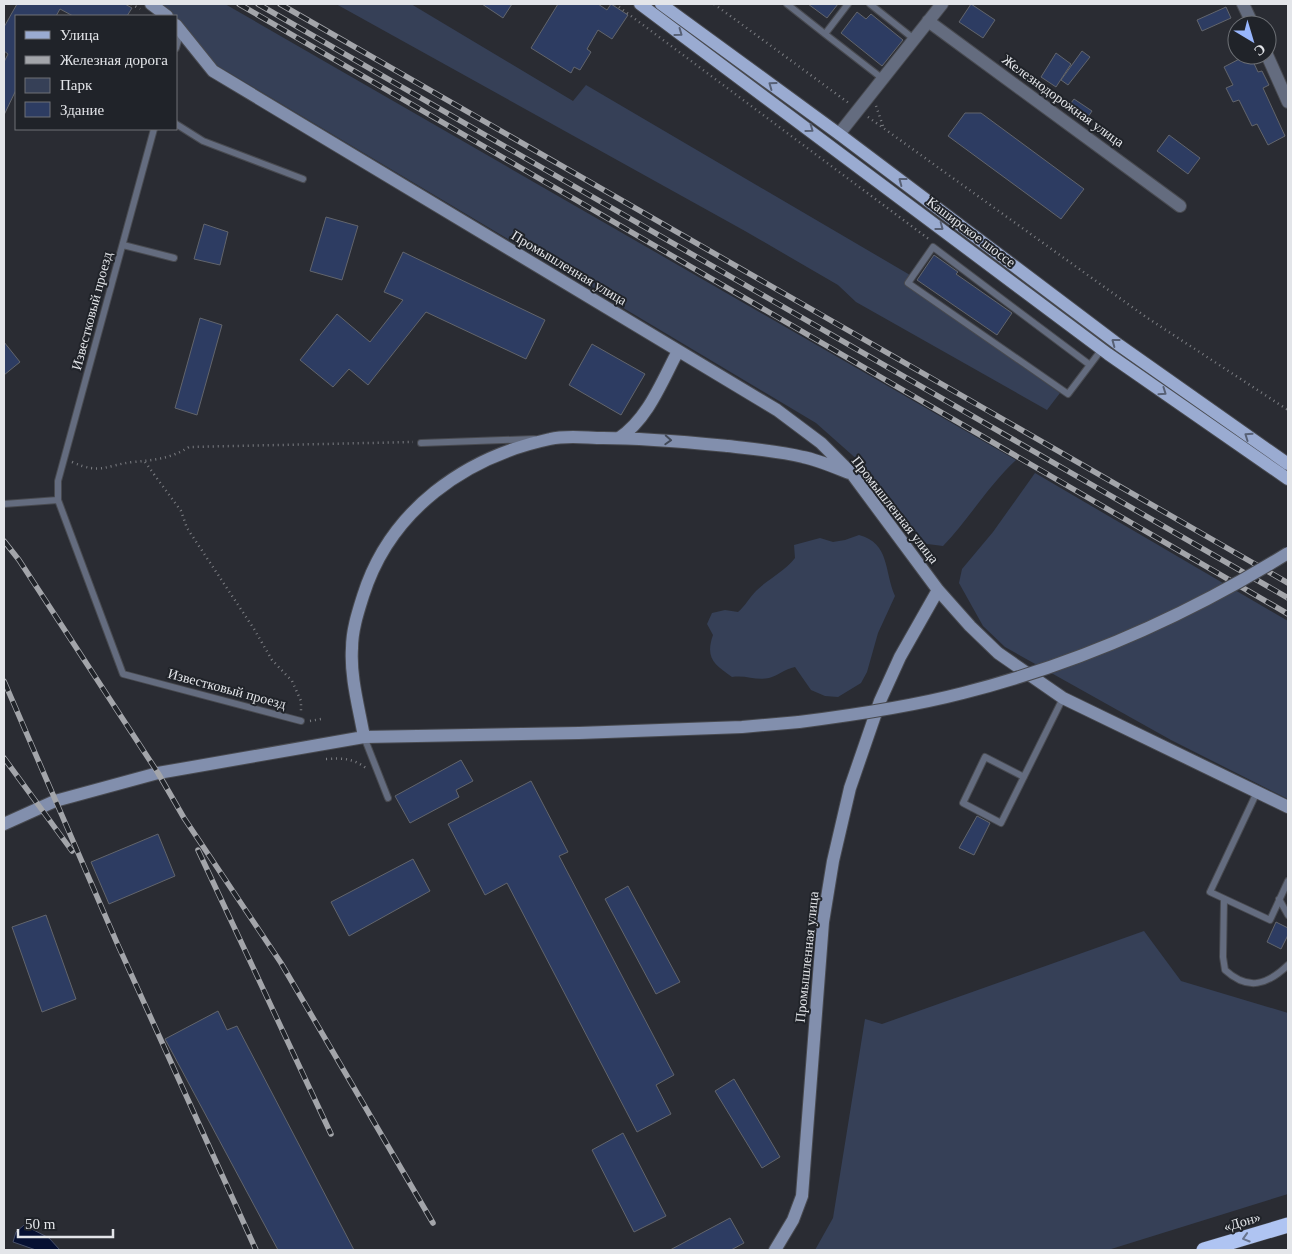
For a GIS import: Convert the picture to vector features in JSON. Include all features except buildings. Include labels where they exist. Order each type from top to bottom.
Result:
[{"type":"highway","name":"«Дон»","points":[[1204,1250],[1288,1225]]},
{"type":"main road","name":"Каширское шоссе","points":[[640,4],[1102,350],[1288,479]]},
{"type":"main road","name":"Каширское шоссе","points":[[661,4],[839,134],[1119,345],[1288,464]]},
{"type":"street","points":[[151,4],[166,15]]},
{"type":"street","points":[[839,134],[942,4]]},
{"type":"street","name":"Железнодорожная улица","points":[[928,21],[1180,206]]},
{"type":"street","name":"Промышленная улица","points":[[179,28],[213,71],[800,426],[821,443],[852,474],[938,590],[900,657],[880,701],[850,788],[833,861],[822,922],[802,1196],[793,1220],[775,1250]]},
{"type":"street","points":[[1271,65],[1288,102]]},
{"type":"street","points":[[619,438],[632,430],[641,418],[678,351]]},
{"type":"street","points":[[364,737],[352,670],[352,647],[358,612],[368,579],[388,543],[408,516],[433,492],[466,470],[504,452],[553,438],[619,438],[671,440],[778,452],[805,457],[852,474]]},
{"type":"street","points":[[4,824],[55,801],[158,774],[364,737],[742,727],[799,722],[916,704],[1011,680],[1071,659],[1160,622],[1222,591],[1288,553]]},
{"type":"street","points":[[938,590],[970,626],[998,653],[1063,698],[1288,807]]},
{"type":"lane","points":[[787,4],[883,79]]},
{"type":"lane","points":[[825,34],[848,4]]},
{"type":"lane","points":[[870,4],[914,39]]},
{"type":"lane","points":[[178,125],[203,141],[303,179]]},
{"type":"lane","name":"Известковый проезд","points":[[154,130],[58,481],[58,500],[123,674],[301,721]]},
{"type":"lane","points":[[123,245],[174,258]]},
{"type":"lane","points":[[1090,365],[933,247],[908,283],[1068,394],[1102,350]]},
{"type":"lane","points":[[421,443],[553,438]]},
{"type":"lane","points":[[4,504],[58,500]]},
{"type":"lane","points":[[1024,777],[985,757],[962,802],[1001,823],[1024,777],[1063,698]]},
{"type":"lane","points":[[364,737],[388,798]]},
{"type":"lane","points":[[1257,791],[1210,892],[1270,920],[1288,881]]},
{"type":"lane","points":[[1224,899],[1223,957],[1225,970],[1240,982],[1250,984],[1270,978],[1288,964]]},
{"type":"lane","points":[[1279,899],[1288,915]]},
{"type":"path","points":[[615,4],[936,244]]},
{"type":"path","points":[[714,4],[859,111],[1146,317],[1288,410]]},
{"type":"path","points":[[874,100],[885,129]]},
{"type":"path","points":[[64,458],[87,468],[107,469],[131,462],[145,462],[176,456],[189,447],[405,440],[421,443]]},
{"type":"path","points":[[145,462],[180,511],[187,528],[254,629],[272,660],[292,681],[301,701],[301,721]]},
{"type":"path","points":[[326,759],[342,758],[358,761],[367,769],[378,772]]},
{"type":"green space","points":[[151,4],[225,4],[1016,460],[996,481],[943,546],[920,543],[909,525],[860,462],[816,423],[218,66],[178,27],[178,15],[166,15]]},
{"type":"green space","points":[[336,4],[411,4],[573,101],[586,85],[910,275],[905,284],[1060,393],[1047,410],[856,302],[838,285],[745,231]]},
{"type":"green space","points":[[1035,473],[1288,621],[1288,799],[1171,740],[1005,647],[983,626],[959,583],[962,569],[993,532]]},
{"type":"green space","points":[[859,535],[876,544],[881,551],[895,596],[878,633],[867,672],[861,683],[838,697],[825,696],[811,690],[795,667],[772,677],[760,679],[732,677],[716,664],[710,649],[713,635],[707,624],[712,613],[725,610],[738,612],[756,591],[795,558],[794,545],[820,538],[833,542]]},
{"type":"green space","points":[[1144,931],[1181,981],[1288,1013],[1288,1194],[1108,1250],[815,1250],[833,1218],[865,1019],[882,1024]]},
{"type":"shaded area","points":[[24,1225],[49,1238],[60,1250],[36,1250],[13,1242],[16,1232]]},
{"type":"railway","points":[[239,4],[1288,614]]},
{"type":"railway","points":[[258,4],[1288,598]]},
{"type":"railway","points":[[280,4],[1288,583]]},
{"type":"railway","points":[[4,541],[19,560],[158,773],[184,818],[281,963],[433,1223]]},
{"type":"railway","points":[[4,681],[117,943],[256,1250]]},
{"type":"railway","points":[[4,758],[72,851]]},
{"type":"railway","points":[[198,850],[331,1134]]}]
